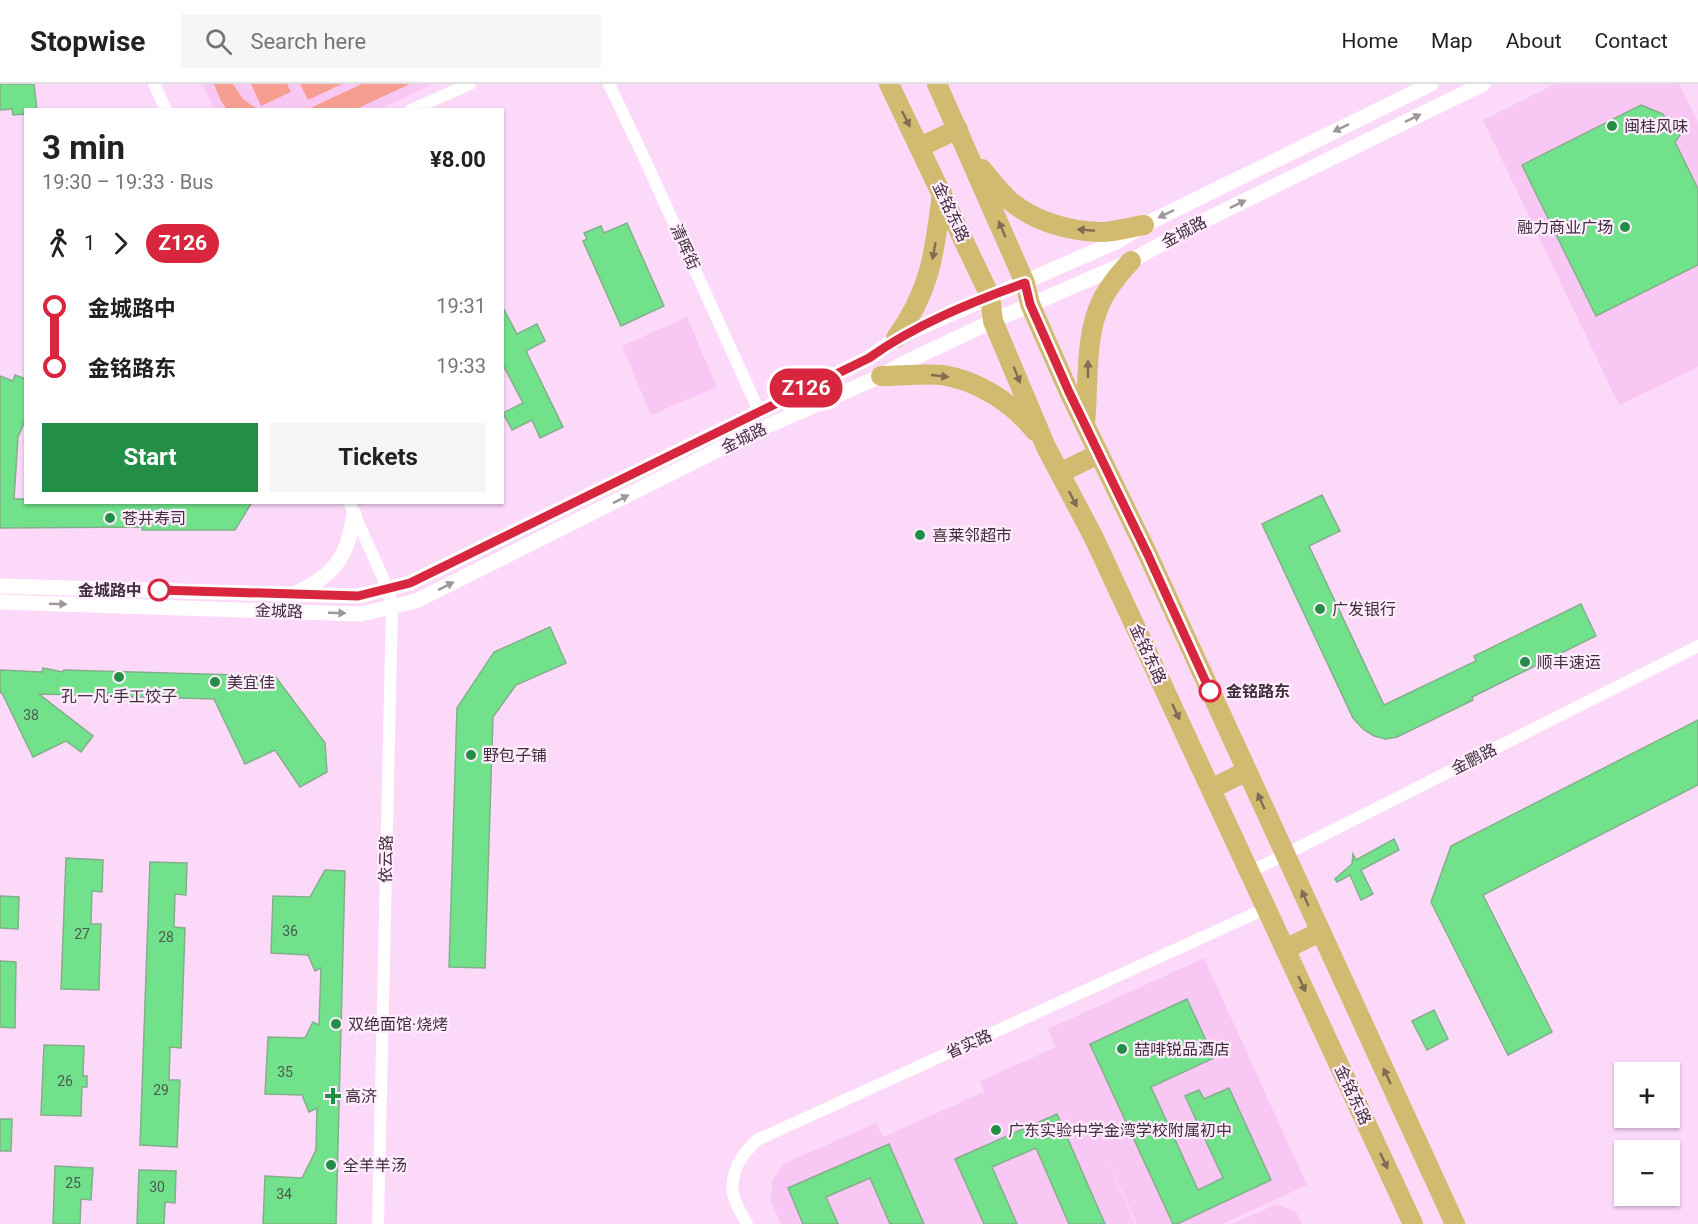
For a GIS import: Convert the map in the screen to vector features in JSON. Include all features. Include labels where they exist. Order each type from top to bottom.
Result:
[{"type":"main road","name":"金铭东路","points":[[889,84],[990,296],[993,321],[1046,447],[1094,538],[1413,1224]]},
{"type":"main road","points":[[937,84],[970,155],[1025,283],[1030,304],[1085,427],[1148,555],[1455,1224]]},
{"type":"main road","points":[[920,147],[958,129]]},
{"type":"main road","points":[[970,155],[1009,200],[1026,213],[1045,222],[1070,229],[1104,232],[1144,225]]},
{"type":"main road","points":[[896,338],[919,302],[927,281],[934,252],[942,193]]},
{"type":"main road","points":[[1085,427],[1089,389],[1088,354],[1093,323],[1101,301],[1131,261]]},
{"type":"main road","points":[[881,376],[941,375],[965,381],[989,392],[1012,408],[1028,422],[1046,447]]},
{"type":"main road","points":[[1060,473],[1098,454]]},
{"type":"main road","points":[[1211,789],[1247,771]]},
{"type":"main road","points":[[1286,948],[1320,932]]},
{"type":"street","points":[[154,84],[165,108]]},
{"type":"street","points":[[416,108],[470,84]]},
{"type":"street","name":"清晖街","points":[[609,84],[759,411]]},
{"type":"street","name":"金城路","points":[[0,586],[358,596],[423,577],[869,358],[896,338],[1116,242],[1144,225],[1431,84]]},
{"type":"street","name":"金城路","points":[[0,602],[361,614],[416,601],[747,436],[881,376],[1030,304],[1131,261],[1197,224],[1483,84]]},
{"type":"street","points":[[295,593],[330,573],[340,560],[351,538],[352,508]]},
{"type":"street","name":"依云路","points":[[352,508],[388,589],[392,606],[378,1224]]},
{"type":"street","name":"金鹏路","points":[[1250,872],[1698,646]]},
{"type":"street","name":"省实路","points":[[747,1224],[733,1194],[734,1174],[741,1155],[757,1140],[1267,908]]},
{"type":"shaded area","points":[[202,84],[433,84],[382,108],[214,108]]},
{"type":"shaded area","points":[[214,84],[233,84],[243,99],[256,108],[226,108]]},
{"type":"shaded area","points":[[251,84],[287,84],[291,92],[261,106]]},
{"type":"shaded area","points":[[300,84],[342,84],[308,100]]},
{"type":"shaded area","points":[[362,84],[410,84],[358,108],[310,108]]},
{"type":"shaded area","points":[[1555,84],[1679,84],[1698,122],[1698,367],[1619,405],[1483,120]]},
{"type":"shaded area","points":[[687,317],[717,387],[651,415],[622,346]]},
{"type":"shaded area","points":[[1204,958],[1307,1185],[1222,1224],[1137,1224],[1104,1152],[1135,1224],[781,1224],[771,1202],[772,1181],[783,1164],[876,1123],[883,1137],[984,1092],[980,1081],[1056,1047],[1048,1029]]},
{"type":"shaded area","points":[[1277,1204],[1296,1212],[1302,1224],[1231,1224]]},
{"type":"building","points":[[0,84],[34,84],[37,108],[24,108],[24,114],[13,115],[12,109],[0,110]]},
{"type":"building","name":"融力商业广场","points":[[1641,105],[1663,114],[1672,128],[1683,131],[1675,142],[1698,189],[1698,265],[1596,316],[1522,165]]},
{"type":"building","points":[[627,223],[664,306],[621,326],[583,241],[587,239],[584,233],[601,226],[604,233]]},
{"type":"building","points":[[504,310],[517,334],[537,324],[545,341],[526,351],[563,427],[540,438],[532,420],[512,430],[504,412],[523,403],[504,367]]},
{"type":"building","points":[[15,375],[24,378],[24,423],[18,437],[14,499],[24,499],[24,504],[251,504],[235,530],[142,530],[142,527],[0,528],[0,376],[13,381]]},
{"type":"building","points":[[1322,495],[1340,531],[1309,546],[1384,705],[1476,661],[1474,656],[1581,604],[1596,636],[1397,737],[1386,739],[1374,736],[1363,729],[1353,718],[1262,524]]},
{"type":"building","points":[[550,627],[566,663],[516,685],[493,717],[485,968],[449,967],[457,708],[494,652]]},
{"type":"building","points":[[43,668],[63,672],[64,670],[275,676],[325,743],[327,772],[300,787],[275,750],[245,764],[214,699],[39,694],[93,736],[81,752],[66,741],[33,757],[0,693],[0,670],[42,672]]},
{"type":"building","points":[[1698,720],[1698,785],[1483,895],[1552,1032],[1508,1055],[1431,902],[1451,846]]},
{"type":"building","points":[[1394,839],[1399,850],[1361,870],[1373,894],[1361,900],[1350,875],[1337,882],[1335,879],[1352,864],[1353,854],[1356,860]]},
{"type":"building","points":[[66,858],[103,860],[102,892],[92,891],[91,924],[101,924],[99,990],[61,989]]},
{"type":"building","points":[[150,862],[187,863],[186,895],[175,894],[174,927],[185,928],[181,1048],[170,1047],[169,1080],[180,1080],[177,1147],[140,1145]]},
{"type":"building","points":[[325,870],[345,871],[336,1224],[263,1224],[265,1176],[302,1178],[316,1150],[317,1108],[309,1112],[302,1095],[265,1094],[268,1037],[305,1038],[313,1022],[319,1025],[321,968],[315,971],[308,955],[271,953],[273,896],[310,897]]},
{"type":"building","points":[[0,896],[19,897],[18,929],[0,928]]},
{"type":"building","points":[[0,961],[16,962],[15,1028],[0,1027]]},
{"type":"building","points":[[1187,999],[1214,1058],[1151,1087],[1198,1190],[1223,1178],[1185,1096],[1199,1090],[1204,1099],[1229,1088],[1271,1180],[1173,1224],[1090,1044]]},
{"type":"building","points":[[1434,1010],[1448,1039],[1427,1050],[1412,1021]]},
{"type":"building","points":[[44,1045],[84,1046],[83,1076],[87,1076],[87,1087],[82,1087],[81,1116],[41,1115]]},
{"type":"building","points":[[1057,1114],[1105,1224],[1069,1224],[1036,1148],[992,1167],[1017,1224],[984,1224],[955,1159]]},
{"type":"building","points":[[0,1119],[12,1119],[11,1151],[0,1151]]},
{"type":"building","points":[[889,1144],[924,1224],[890,1224],[870,1178],[826,1197],[838,1224],[803,1224],[788,1188]]},
{"type":"building","points":[[55,1166],[93,1168],[91,1200],[81,1199],[80,1224],[53,1224]]},
{"type":"building","points":[[139,1170],[176,1171],[175,1203],[165,1202],[164,1224],[137,1224]]},
{"type":"bus line","name":"Z126","points":[[159,590],[358,596],[410,583],[869,358],[896,338],[1025,283],[1030,304],[1069,392],[1148,555],[1210,691]]},
{"type":"place","name":"闽桂风味","points":[[1612,126]]},
{"type":"place","name":"融力商业广场","points":[[1625,227]]},
{"type":"place","name":"苍井寿司","points":[[110,518]]},
{"type":"place","name":"喜莱邻超市","points":[[920,535]]},
{"type":"place","name":"金城路中","points":[[159,590]]},
{"type":"place","name":"广发银行","points":[[1320,609]]},
{"type":"place","name":"顺丰速运","points":[[1525,662]]},
{"type":"place","name":"孔一凡·手工饺子","points":[[119,677]]},
{"type":"place","name":"美宜佳","points":[[215,682]]},
{"type":"place","name":"金铭路东","points":[[1210,691]]},
{"type":"place","name":"野包子铺","points":[[471,755]]},
{"type":"place","name":"双绝面馆·烧烤","points":[[336,1024]]},
{"type":"place","name":"喆啡锐品酒店","points":[[1122,1049]]},
{"type":"place","name":"高济","points":[[333,1096]]},
{"type":"place","name":"广东实验中学金湾学校附属初中","points":[[996,1130]]},
{"type":"place","name":"全羊羊汤","points":[[331,1165]]}]
